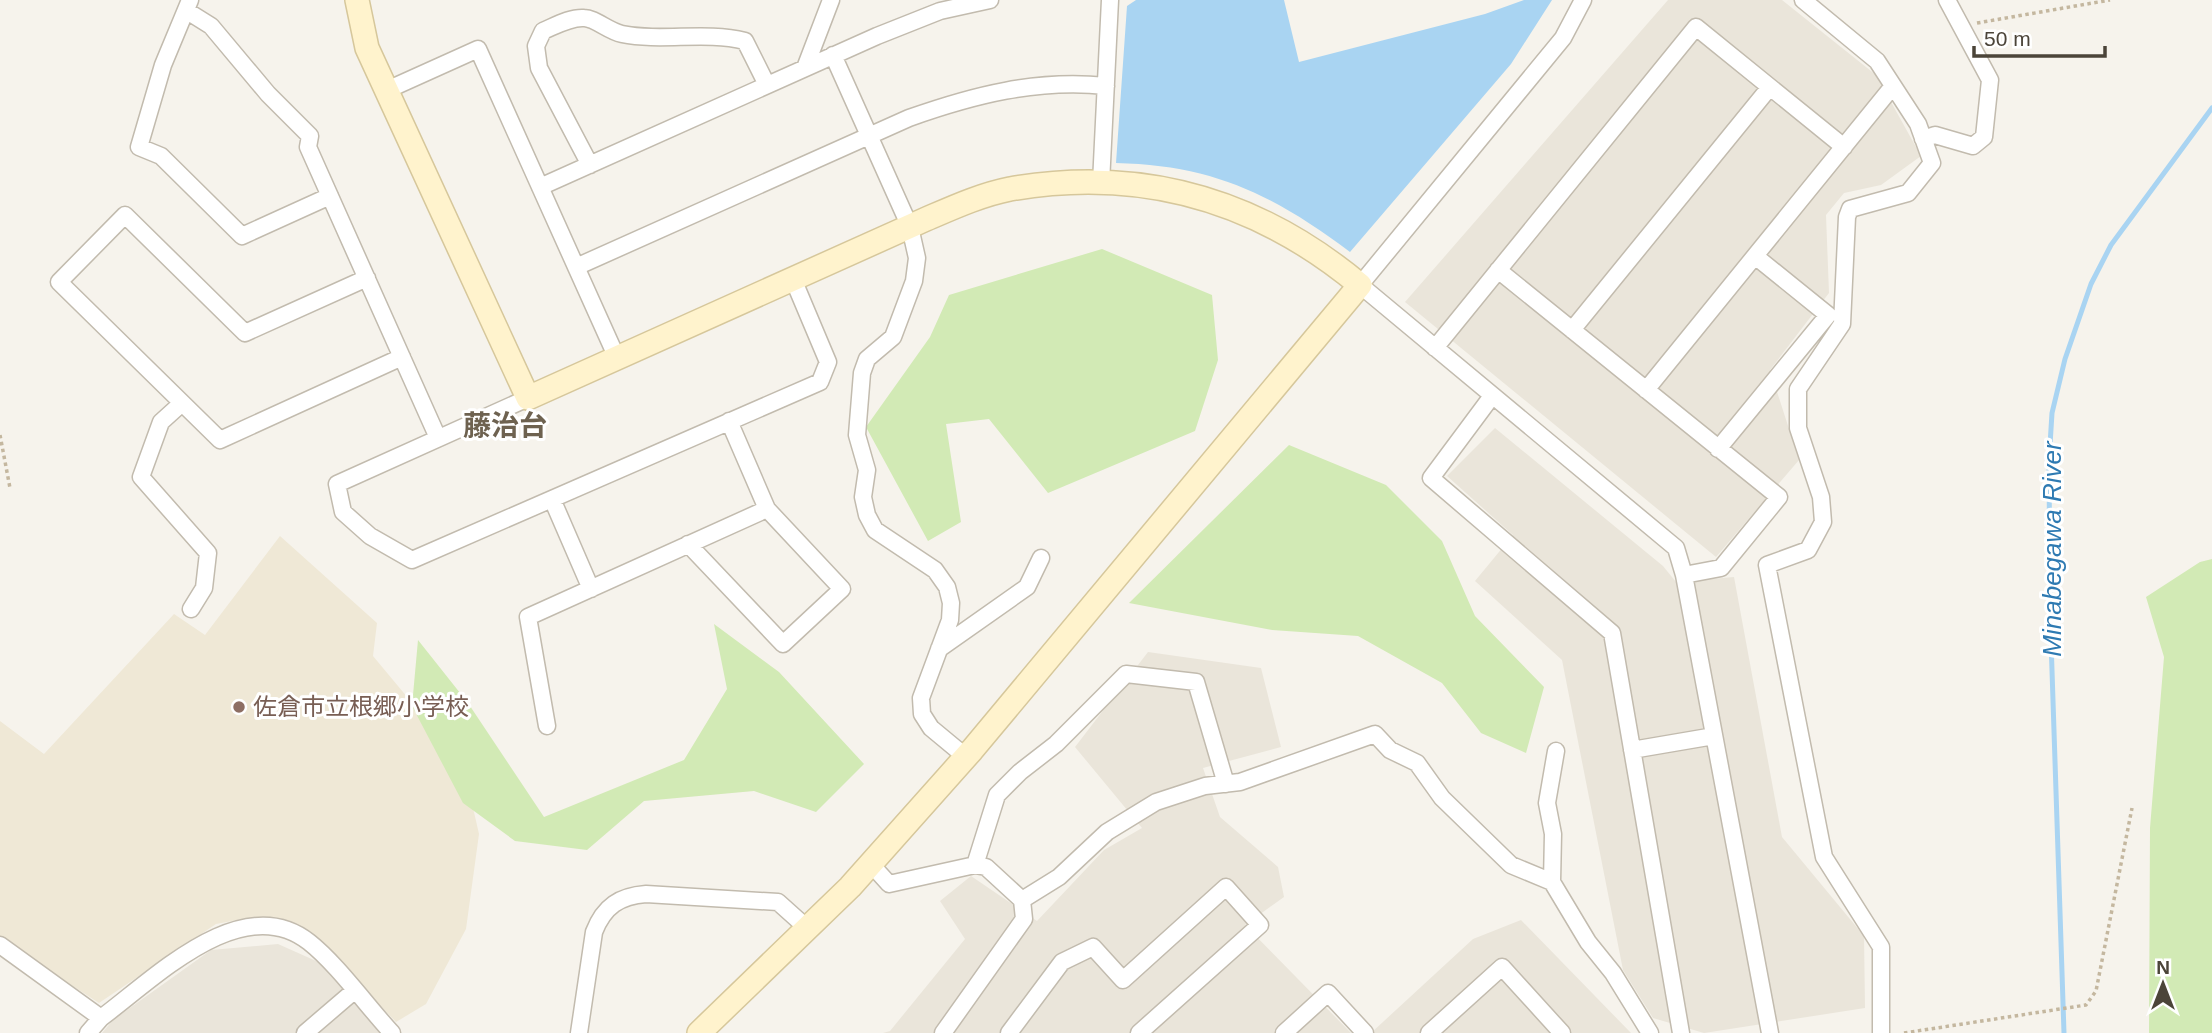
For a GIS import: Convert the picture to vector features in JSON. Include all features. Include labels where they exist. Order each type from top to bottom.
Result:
[{"type":"street","points":[[357,0],[367,47],[528,398]]},
{"type":"street","points":[[805,68],[831,0]]},
{"type":"street","points":[[540,187],[877,36],[960,3],[990,0]]},
{"type":"street","points":[[1101,183],[1109,0]]},
{"type":"street","points":[[699,1033],[870,863],[966,757],[1563,38],[1583,0]]},
{"type":"street","points":[[1803,0],[1877,61],[1918,124],[1932,163],[1908,193],[1850,209],[1847,217],[1842,324],[1798,389],[1796,410],[1798,428],[1821,497],[1823,522],[1808,550],[1767,565],[1824,858],[1881,947],[1881,1033]]},
{"type":"street","points":[[1923,139],[1935,135],[1973,146],[1984,137],[1990,80],[1947,0]]},
{"type":"street","points":[[330,196],[242,236],[161,156],[139,146],[167,53],[188,6],[211,26],[268,94],[310,136],[308,146],[438,438]]},
{"type":"street","points":[[590,164],[539,68],[536,46],[543,31],[578,18],[589,18],[608,32],[628,36],[728,36],[745,40],[767,85]]},
{"type":"street","points":[[1435,348],[1696,27],[1844,146]]},
{"type":"street","points":[[387,90],[478,49],[617,358]]},
{"type":"street","points":[[833,55],[911,227],[917,258],[915,281],[893,337],[867,359],[862,373],[857,435],[867,470],[863,497],[867,515],[875,530],[935,570],[947,587],[951,603],[950,620],[921,698],[922,714],[931,729],[966,757]]},
{"type":"street","points":[[576,267],[870,136],[961,99],[1001,89],[1080,84],[1106,86]]},
{"type":"street","points":[[1646,390],[1893,86]]},
{"type":"street","points":[[1572,330],[1770,87]]},
{"type":"street","points":[[793,279],[828,362],[820,382],[411,560],[370,536],[343,512],[337,484],[793,279],[969,201],[1009,190],[1101,183],[1176,191],[1218,201],[1301,242],[1329,260],[1676,548],[1684,575],[1770,1033]]},
{"type":"street","points":[[367,278],[245,333],[125,215],[59,282],[220,440],[402,357]]},
{"type":"street","points":[[1718,449],[1828,315],[1755,256]]},
{"type":"street","points":[[1498,270],[1779,497],[1721,568],[1684,575]]},
{"type":"street","points":[[1492,396],[1430,478],[1612,633],[1681,1033]]},
{"type":"street","points":[[182,403],[161,422],[141,477],[208,553],[204,588],[191,609]]},
{"type":"street","points":[[688,544],[783,644],[842,589],[767,509],[729,421]]},
{"type":"street","points":[[552,499],[591,589]]},
{"type":"street","points":[[547,726],[528,617],[767,509]]},
{"type":"street","points":[[939,649],[1027,587],[1041,558]]},
{"type":"street","points":[[975,865],[997,794],[1056,744],[1126,674],[1196,682],[1226,784]]},
{"type":"street","points":[[1022,900],[1059,877],[1107,832],[1156,802],[1205,786],[1240,782],[1375,734],[1390,750],[1417,762],[1442,798],[1511,865],[1552,882]]},
{"type":"street","points":[[1632,750],[1714,736]]},
{"type":"street","points":[[1556,751],[1547,803],[1553,834],[1552,882],[1588,942],[1613,973],[1650,1033]]},
{"type":"street","points":[[870,863],[889,884],[975,865],[986,867],[1022,900],[1024,919],[943,1033]]},
{"type":"street","points":[[1009,1033],[1062,962],[1093,947],[1123,980],[1226,887],[1260,925],[1139,1033]]},
{"type":"street","points":[[579,1033],[594,932],[600,917],[625,896],[646,894],[778,902],[807,928]]},
{"type":"street","points":[[88,1033],[101,1018],[211,937],[236,927],[259,925],[283,929],[309,942],[392,1033]]},
{"type":"street","points":[[0,946],[101,1018]]},
{"type":"street","points":[[1429,1033],[1502,967],[1562,1033]]},
{"type":"street","points":[[305,1033],[354,991]]},
{"type":"street","points":[[1284,1033],[1328,993],[1365,1033]]},
{"type":"path","points":[[1961,25],[2110,0]]},
{"type":"path","points":[[0,435],[10,488]]},
{"type":"path","points":[[1904,1033],[2086,1004],[2096,990],[2132,808]]},
{"type":"shaded area","points":[[1668,0],[1782,0],[1876,75],[1921,156],[1881,185],[1844,193],[1826,215],[1829,293],[1770,370],[1799,460],[1716,557],[1405,302]]},
{"type":"shaded area","points":[[1495,428],[1663,566],[1676,582],[1734,577],[1782,837],[1864,936],[1865,1008],[1704,1033],[1653,1018],[1623,970],[1562,660],[1475,581],[1513,535],[1447,476]]},
{"type":"shaded area","points":[[280,536],[377,623],[373,656],[463,764],[479,834],[466,929],[426,1004],[396,1022],[317,940],[280,918],[243,919],[216,924],[99,1003],[0,939],[0,721],[44,754],[174,614],[205,635]]},
{"type":"shaded area","points":[[1148,652],[1261,668],[1281,747],[1203,768],[1220,817],[1278,867],[1284,897],[1245,925],[1351,1033],[883,1033],[890,1031],[965,939],[940,901],[971,876],[1037,921],[1104,850],[1142,828],[1075,747]]},
{"type":"shaded area","points":[[1521,920],[1631,1033],[1371,1033],[1473,939]]},
{"type":"shaded area","points":[[278,944],[334,969],[382,1033],[102,1033],[113,1020],[211,950]]},
{"type":"green space","points":[[1102,249],[1212,295],[1218,360],[1195,431],[1048,493],[989,419],[946,424],[961,522],[928,541],[866,427],[930,337],[949,295]]},
{"type":"green space","points":[[1289,445],[1386,485],[1442,541],[1475,616],[1544,687],[1526,753],[1481,733],[1442,683],[1358,636],[1272,630],[1129,603]]},
{"type":"green space","points":[[2212,559],[2212,1033],[2149,1033],[2150,828],[2164,657],[2146,597],[2200,562]]},
{"type":"green space","points":[[714,624],[779,672],[864,764],[816,812],[754,791],[644,801],[587,850],[515,841],[463,803],[412,706],[418,640],[468,703],[544,817],[684,760],[727,689]]},
{"type":"water","points":[[1136,0],[1284,0],[1299,62],[1485,14],[1524,0],[1552,0],[1511,64],[1350,252],[1295,214],[1241,187],[1183,170],[1116,163],[1127,6]]},
{"type":"waterway","name":"Minabegawa River","points":[[2064,1033],[2050,610],[2049,461],[2052,413],[2065,359],[2091,284],[2111,245],[2212,108]]},
{"type":"place","name":"佐倉市立根郷小学校","points":[[239,707]]},
{"type":"district","name":"藤治台","points":[[505,425]]}]
